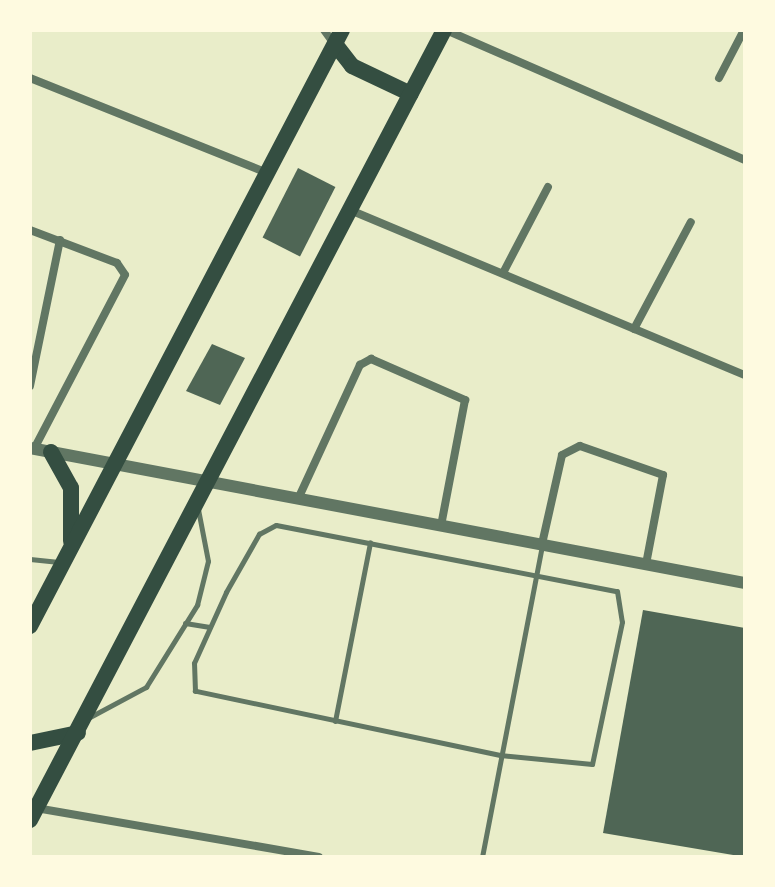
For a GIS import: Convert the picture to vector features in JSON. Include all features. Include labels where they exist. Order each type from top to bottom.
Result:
[{"type":"main road","points":[[32,812],[82,726],[212,483],[445,30]]},
{"type":"main road","points":[[338,37],[352,66],[411,94]]},
{"type":"main road","points":[[30,626],[112,463],[338,37]]},
{"type":"main road","points":[[51,452],[71,488],[67,557]]},
{"type":"main road","points":[[30,743],[82,726]]},
{"type":"street","points":[[324,30],[338,37]]},
{"type":"street","points":[[445,30],[745,160]]},
{"type":"street","points":[[719,78],[744,30]]},
{"type":"street","points":[[30,78],[268,173]]},
{"type":"street","points":[[503,273],[548,187]]},
{"type":"street","points":[[350,210],[745,375]]},
{"type":"street","points":[[634,329],[691,222]]},
{"type":"street","points":[[30,230],[117,263],[125,275],[32,448],[745,583]]},
{"type":"street","points":[[30,386],[60,240]]},
{"type":"street","points":[[298,499],[360,365],[371,359],[465,400],[441,526]]},
{"type":"street","points":[[542,544],[562,455],[580,446],[663,475],[646,564]]},
{"type":"street","points":[[32,812],[319,857]]},
{"type":"lane","points":[[82,726],[146,687],[185,623],[207,572],[198,508]]},
{"type":"lane","points":[[286,526],[370,542],[620,593],[616,659],[592,764],[500,755],[195,691],[191,675],[210,627],[263,529],[286,526]]},
{"type":"lane","points":[[335,721],[370,542]]},
{"type":"lane","points":[[482,857],[542,544]]},
{"type":"lane","points":[[30,559],[67,557]]},
{"type":"lane","points":[[185,623],[210,627]]},
{"type":"building","points":[[298,168],[335,187],[300,257],[263,237]]},
{"type":"building","points":[[212,344],[245,358],[220,405],[186,391]]},
{"type":"building","points":[[643,610],[745,628],[745,857],[603,833]]}]
